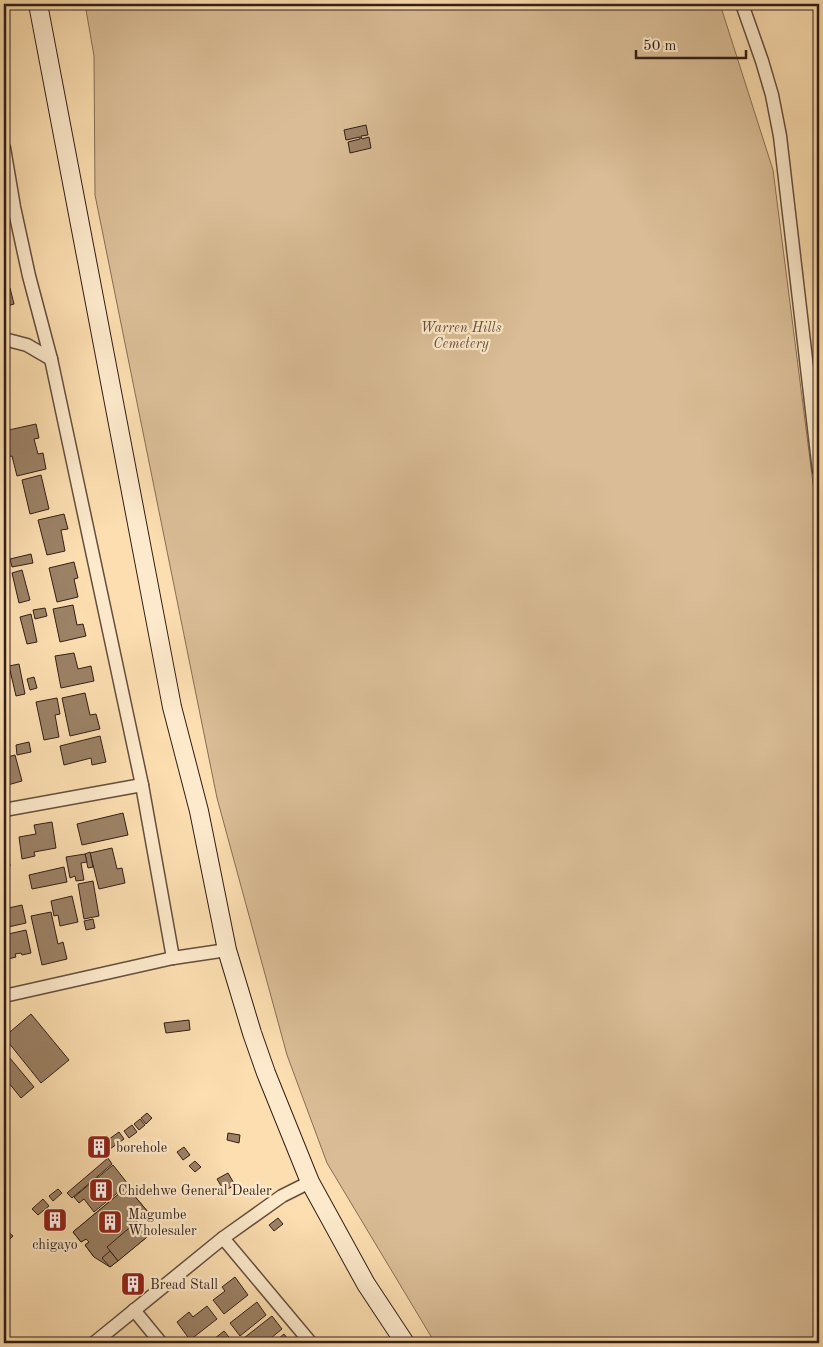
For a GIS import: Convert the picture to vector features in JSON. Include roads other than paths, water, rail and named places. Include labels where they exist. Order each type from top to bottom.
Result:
[{"type":"street","points":[[38,4],[172,707],[199,811],[227,950],[252,1032],[310,1182],[366,1284],[405,1343]]},
{"type":"street","points":[[742,4],[772,95],[780,136],[819,471]]},
{"type":"street","points":[[4,148],[14,207],[51,359],[142,785],[173,958]]},
{"type":"street","points":[[4,339],[27,346],[51,359]]},
{"type":"street","points":[[4,810],[142,785]]},
{"type":"street","points":[[4,996],[173,958],[227,950]]},
{"type":"street","points":[[94,1343],[223,1238],[282,1196],[310,1182]]},
{"type":"street","points":[[223,1238],[311,1343]]},
{"type":"street","points":[[134,1310],[161,1343]]},
{"type":"place","name":"borehole","points":[[99,1147]]},
{"type":"place","name":"Chidehwe General Dealer","points":[[101,1190]]},
{"type":"place","name":"chigayo","points":[[55,1220]]},
{"type":"place","name":"Magumbe Wholesaler","points":[[110,1222]]},
{"type":"place","name":"Bread Stall","points":[[133,1284]]},
{"type":"park label","name":"Warren Hills Cemetery","points":[[461,336]]}]
